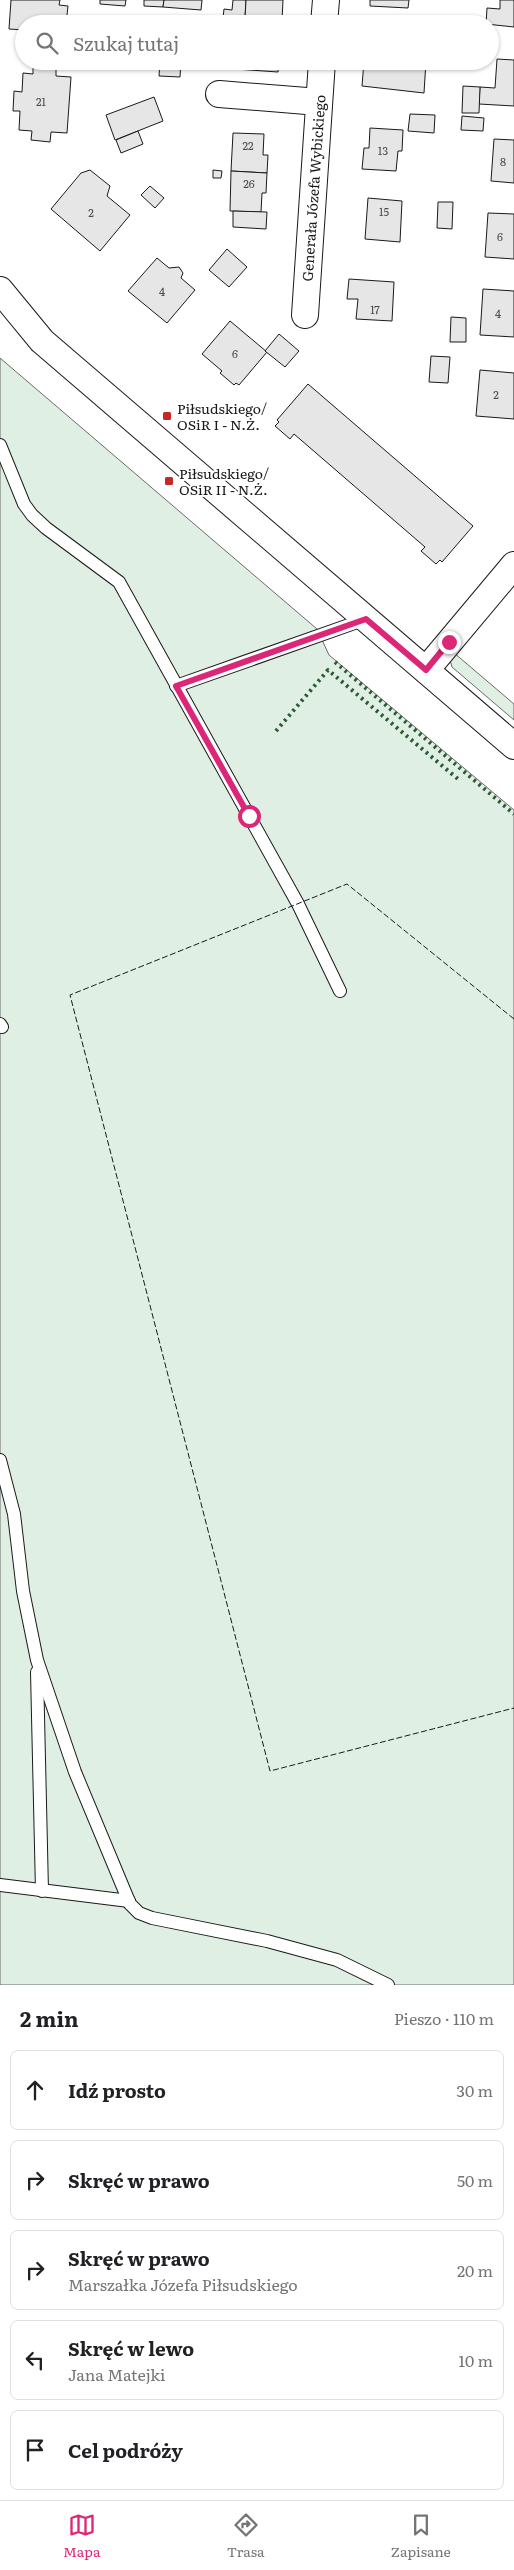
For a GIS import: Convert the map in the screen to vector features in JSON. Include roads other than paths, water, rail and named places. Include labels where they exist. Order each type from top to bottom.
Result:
[{"type":"street","points":[[325,15],[326,0]]},
{"type":"street","name":"Generała Józefa Wybickiego","points":[[305,315],[321,70]]},
{"type":"street","points":[[219,94],[319,102]]},
{"type":"street","points":[[1,294],[42,341],[514,746]]},
{"type":"street","points":[[426,670],[514,566]]},
{"type":"lane","points":[[0,445],[20,496],[32,515],[46,528],[118,582],[298,904],[340,991]]},
{"type":"lane","points":[[176,686],[366,619]]},
{"type":"lane","points":[[0,1460],[14,1514],[23,1591],[37,1660],[75,1772],[129,1901],[140,1913],[152,1918],[267,1941],[337,1960],[388,1985]]},
{"type":"lane","points":[[37,1660],[42,1891]]},
{"type":"lane","points":[[0,1885],[129,1901]]},
{"type":"place","name":"Piłsudskiego/ OSiR I - N.Ż.","points":[[167,416]]},
{"type":"place","name":"Piłsudskiego/ OSiR II - N.Ż.","points":[[169,481]]}]
